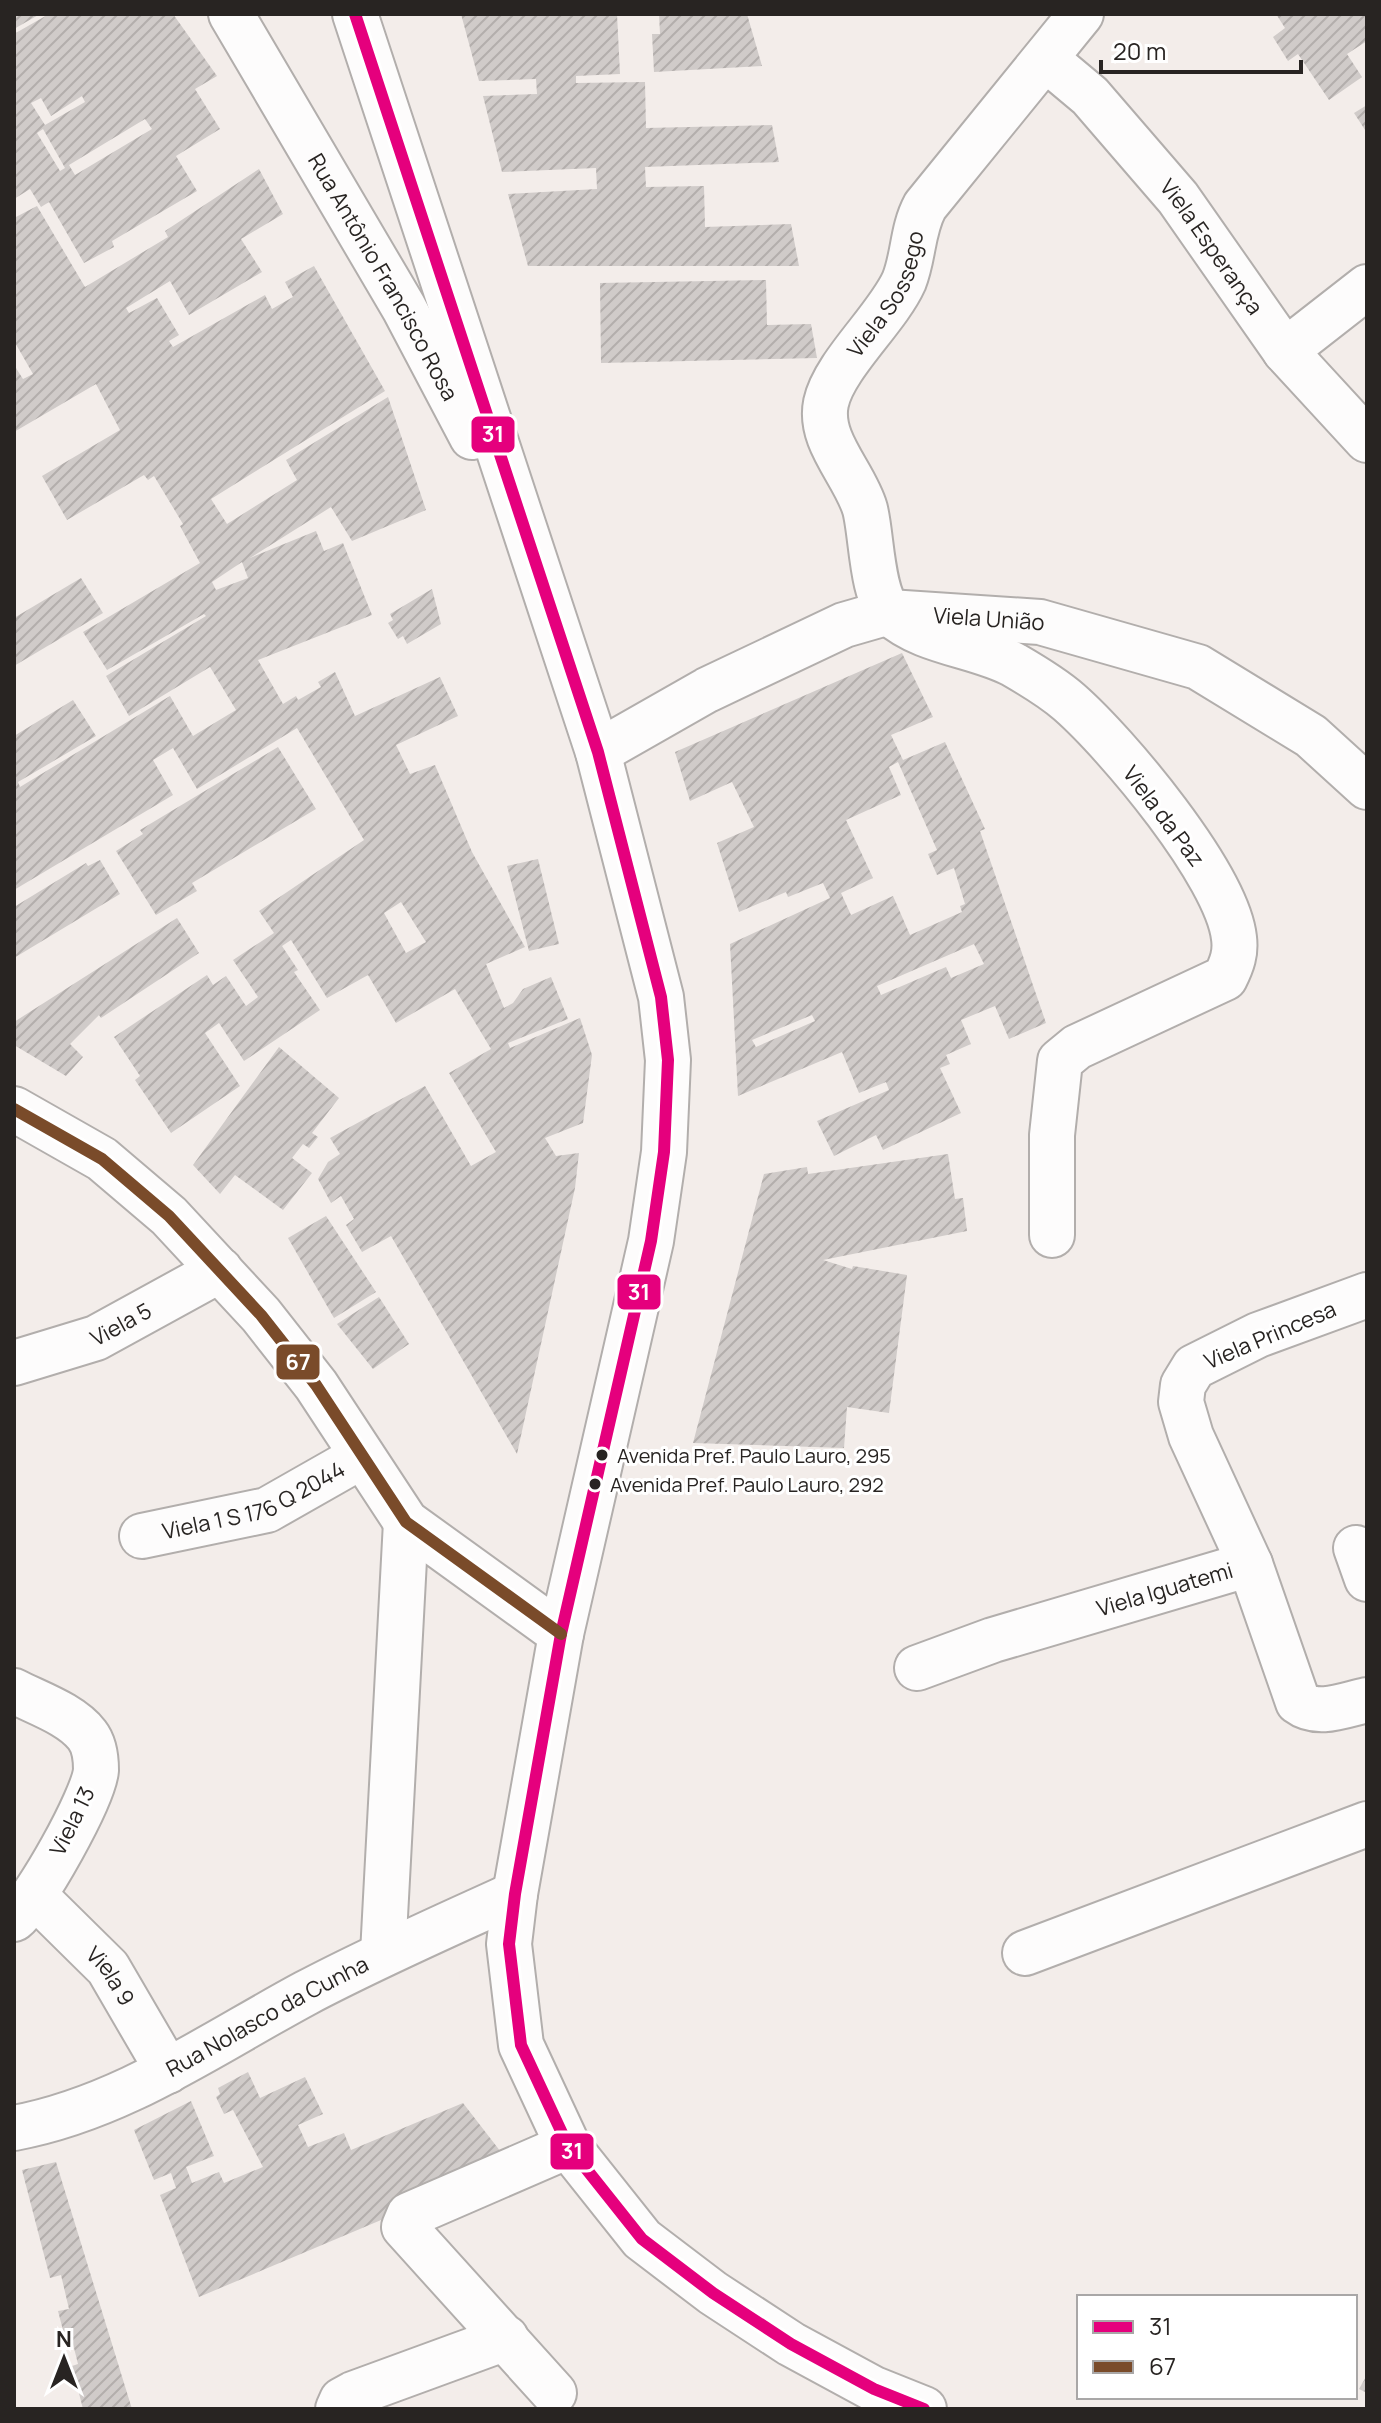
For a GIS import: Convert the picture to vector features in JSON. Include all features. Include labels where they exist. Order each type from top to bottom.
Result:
[{"type":"street","name":"Rua Antônio Francisco Rosa","points":[[231,14],[404,308],[527,547]]},
{"type":"street","points":[[355,14],[527,547],[598,752],[661,997],[668,1060],[664,1152],[651,1241],[561,1634],[515,1894],[509,1944],[521,2045],[568,2146],[642,2239],[713,2293],[791,2344],[874,2389],[924,2409]]},
{"type":"street","name":"Viela Sossego","points":[[889,612],[874,568],[864,509],[829,437],[826,404],[831,388],[903,282],[914,226],[925,206],[1017,89],[1047,60],[1081,14]]},
{"type":"street","name":"Viela Esperança","points":[[1047,60],[1090,96],[1178,198],[1285,351],[1367,440]]},
{"type":"street","points":[[1285,351],[1367,287]]},
{"type":"street","name":"Viela União","points":[[598,752],[707,690],[844,625],[889,612],[1040,622],[1198,667],[1311,736],[1367,787]]},
{"type":"street","name":"Viela da Paz","points":[[889,612],[908,625],[1011,664],[1069,703],[1110,745],[1190,844],[1231,925],[1234,959],[1225,978],[1077,1047],[1060,1061],[1052,1135],[1052,1235]]},
{"type":"street","points":[[14,1109],[102,1159],[169,1216],[220,1270],[316,1385],[406,1522],[561,1634]]},
{"type":"street","name":"Viela 5","points":[[14,1363],[96,1338],[220,1270]]},
{"type":"street","name":"Viela Princesa","points":[[1250,1564],[1191,1436],[1181,1402],[1183,1385],[1194,1367],[1258,1335],[1367,1295]]},
{"type":"street","name":"Viela 1 S 176 Q 2044","points":[[142,1536],[267,1510],[362,1456]]},
{"type":"street","points":[[383,1954],[406,1522]]},
{"type":"street","name":"Viela Iguatemi","points":[[917,1668],[993,1640],[1250,1564],[1298,1702],[1309,1709],[1326,1709],[1367,1700]]},
{"type":"street","name":"Viela 13","points":[[15,1686],[75,1723],[88,1737],[95,1752],[96,1771],[89,1793],[24,1907]]},
{"type":"street","points":[[1025,1953],[1367,1824]]},
{"type":"street","name":"Rua Nolasco da Cunha","points":[[14,2128],[87,2110],[168,2071],[383,1954],[515,1894]]},
{"type":"street","name":"Viela 9","points":[[24,1907],[108,1968],[168,2071]]},
{"type":"street","points":[[554,2393],[407,2233],[405,2220],[409,2215],[568,2146]]},
{"type":"street","points":[[338,2409],[342,2400],[353,2394],[506,2338]]},
{"type":"building","points":[[14,14],[40,14],[14,29]]},
{"type":"building","points":[[49,14],[173,14],[217,76],[195,89],[220,129],[176,156],[197,191],[112,241],[114,247],[84,263],[49,202],[41,207],[30,189],[14,199],[14,34]],"holes":[[[82,96],[85,102],[45,125],[31,103],[41,98],[51,116]],[[145,119],[152,129],[75,175],[69,165]],[[43,129],[65,168],[60,171],[37,133]]]},
{"type":"building","points":[[461,14],[617,14],[620,74],[576,76],[576,83],[645,82],[646,128],[772,125],[779,162],[645,167],[646,187],[704,186],[705,227],[791,224],[799,266],[528,266],[508,194],[597,189],[596,168],[502,172],[483,96],[537,94],[536,79],[479,81]]},
{"type":"building","points":[[659,14],[747,14],[762,66],[654,72],[652,34],[660,34]]},
{"type":"building","points":[[1276,14],[1367,14],[1367,41],[1347,54],[1362,77],[1329,100],[1298,54],[1288,61],[1273,37],[1285,28]]},
{"type":"building","points":[[1367,105],[1367,133],[1354,113]]},
{"type":"building","points":[[259,169],[283,214],[241,239],[262,272],[189,315],[170,281],[126,308],[129,313],[157,298],[179,335],[169,341],[173,347],[265,295],[272,309],[293,297],[285,282],[314,266],[385,391],[211,499],[227,524],[297,480],[286,460],[388,397],[426,510],[352,541],[331,507],[250,558],[316,531],[324,551],[343,543],[372,615],[258,660],[283,704],[296,696],[298,700],[321,687],[318,682],[335,672],[355,716],[440,677],[458,716],[396,745],[410,774],[435,765],[472,852],[525,947],[486,964],[504,1008],[513,1003],[523,989],[551,977],[568,1019],[508,1043],[510,1048],[580,1018],[592,1055],[583,1123],[545,1138],[556,1156],[579,1153],[575,1188],[517,1454],[391,1236],[362,1252],[346,1225],[354,1219],[341,1196],[331,1203],[318,1179],[328,1162],[340,1154],[330,1138],[425,1086],[471,1166],[496,1152],[449,1073],[491,1049],[455,989],[396,1023],[368,975],[327,998],[291,940],[282,946],[298,970],[294,972],[320,1010],[244,1061],[219,1023],[205,1033],[240,1086],[171,1133],[135,1080],[140,1076],[114,1037],[207,975],[213,985],[226,976],[246,1006],[258,997],[233,960],[274,933],[259,911],[364,840],[297,728],[197,789],[173,748],[153,760],[173,795],[14,890],[14,736],[73,700],[96,736],[18,782],[20,787],[170,696],[193,736],[236,710],[210,667],[129,716],[106,676],[206,616],[204,614],[107,670],[83,632],[200,563],[180,526],[183,524],[154,476],[148,480],[144,475],[67,520],[42,476],[120,430],[96,384],[14,432],[14,365],[23,379],[33,374],[14,341],[14,218],[37,206],[85,287],[168,237],[165,231]],"holes":[[[242,562],[248,578],[216,590],[212,582]],[[401,902],[426,942],[406,953],[384,913]]]},
{"type":"building","points":[[766,280],[767,325],[811,324],[817,358],[601,363],[600,283]]},
{"type":"building","points":[[81,578],[103,613],[14,666],[14,618]]},
{"type":"building","points":[[432,589],[441,624],[407,644],[403,636],[398,639],[388,623],[393,620],[390,614]]},
{"type":"building","points":[[902,653],[933,717],[891,735],[903,760],[945,742],[985,829],[980,831],[1046,1023],[1009,1039],[995,1006],[961,1020],[971,1044],[946,1055],[950,1064],[940,1068],[961,1113],[883,1150],[876,1135],[834,1156],[817,1121],[889,1090],[886,1082],[859,1093],[842,1052],[738,1096],[730,944],[830,898],[823,883],[788,897],[786,892],[739,912],[717,843],[754,827],[732,782],[690,801],[675,752]],"holes":[[[898,762],[937,850],[928,854],[937,875],[954,868],[965,904],[960,906],[962,912],[910,935],[893,896],[851,915],[841,893],[873,878],[846,820],[901,795],[889,767]],[[974,944],[984,964],[951,978],[946,967],[881,995],[877,986]],[[812,1015],[815,1021],[756,1047],[752,1040]]]},
{"type":"building","points":[[278,747],[316,809],[192,883],[197,891],[156,915],[116,851],[143,834],[140,830]]},
{"type":"building","points":[[538,859],[559,944],[529,951],[507,866]]},
{"type":"building","points":[[100,860],[120,894],[14,958],[14,907],[86,863],[88,866]]},
{"type":"building","points":[[177,918],[199,953],[101,1018],[99,1015],[70,1044],[83,1057],[66,1076],[14,1045],[14,1022]]},
{"type":"building","points":[[279,1047],[339,1098],[312,1133],[318,1137],[309,1148],[303,1144],[292,1158],[312,1173],[283,1210],[235,1175],[220,1194],[193,1165]]},
{"type":"building","points":[[948,1154],[955,1199],[963,1198],[967,1231],[823,1260],[852,1269],[853,1266],[907,1275],[889,1413],[847,1407],[844,1448],[693,1443],[764,1174],[807,1167],[808,1174]]},
{"type":"building","points":[[326,1216],[376,1292],[334,1318],[288,1238]]},
{"type":"building","points":[[379,1297],[409,1344],[373,1369],[337,1324]]},
{"type":"building","points":[[248,2072],[260,2098],[305,2077],[323,2114],[298,2125],[308,2147],[344,2133],[351,2150],[463,2103],[511,2165],[199,2297],[160,2195],[176,2188],[171,2173],[154,2180],[134,2130],[191,2101],[214,2156],[186,2167],[192,2183],[219,2172],[224,2183],[263,2167],[233,2110],[224,2114],[216,2097],[220,2094],[218,2088]]},
{"type":"building","points":[[56,2162],[132,2409],[83,2409],[72,2366],[78,2364],[71,2336],[65,2338],[58,2311],[69,2309],[61,2275],[50,2278],[22,2170]]},
{"type":"building","points":[[1367,2375],[1367,2393],[1359,2389]]},
{"type":"transit line","name":"31","points":[[355,14],[598,752],[661,997],[668,1060],[664,1152],[651,1241],[561,1634],[515,1894],[509,1944],[521,2045],[568,2146],[642,2239],[713,2293],[791,2344],[874,2389],[924,2409]]},
{"type":"transit line","name":"67","points":[[14,1109],[102,1159],[169,1216],[261,1315],[316,1385],[406,1522],[561,1634]]},
{"type":"place","name":"Avenida Pref. Paulo Lauro, 295","points":[[602,1455]]},
{"type":"place","name":"Avenida Pref. Paulo Lauro, 292","points":[[595,1484]]}]
